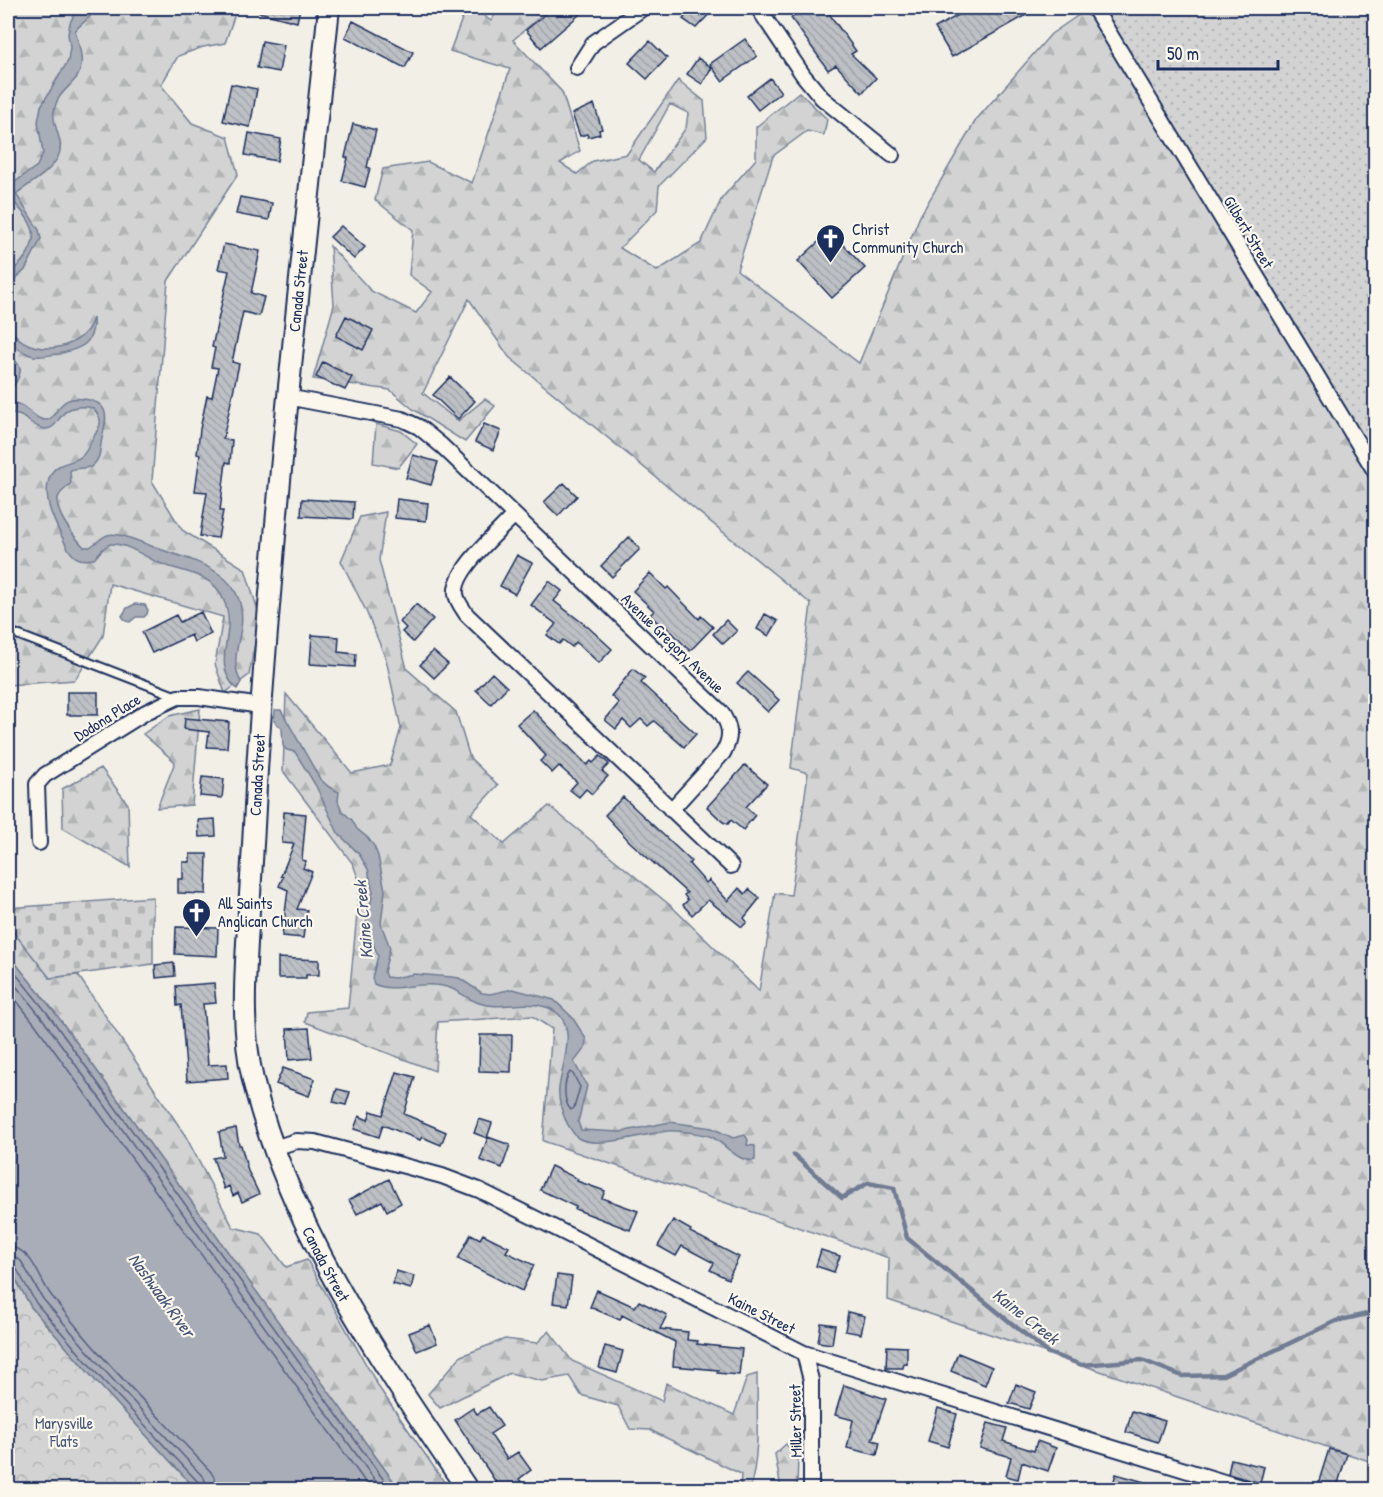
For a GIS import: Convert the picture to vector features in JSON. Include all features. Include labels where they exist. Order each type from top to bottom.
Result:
[{"type":"main road","name":"Canada Street","points":[[329,8],[287,397],[261,706],[245,978],[247,1028],[253,1078],[274,1148],[301,1213],[342,1292],[397,1385],[468,1490]]},
{"type":"street","points":[[577,68],[592,43],[643,8]]},
{"type":"street","points":[[758,8],[802,75],[817,93],[834,110],[892,155]]},
{"type":"street","name":"Gilbert Street","points":[[1094,8],[1376,473]]},
{"type":"street","name":"Avenue Gregory Avenue","points":[[287,397],[381,414],[402,419],[419,427],[442,446],[720,711],[727,720],[730,731],[729,743],[723,753],[671,810]]},
{"type":"street","points":[[514,515],[464,569],[457,581],[456,594],[460,605],[475,623],[731,866]]},
{"type":"street","name":"Dodona Place","points":[[39,843],[37,784],[45,776],[146,712],[178,697],[199,697],[261,706]]},
{"type":"street","name":"Kaine Street","points":[[274,1148],[296,1141],[315,1142],[462,1183],[804,1353],[1250,1490]]},
{"type":"street","name":"Miller Street","points":[[804,1353],[812,1380],[811,1490]]},
{"type":"lane","points":[[8,631],[178,697]]},
{"type":"green space","points":[[8,8],[237,8],[225,43],[203,47],[178,56],[161,85],[192,123],[228,137],[238,174],[168,281],[152,481],[182,530],[245,569],[260,617],[249,675],[225,693],[215,664],[223,617],[110,584],[103,636],[75,680],[8,685]]},
{"type":"green space","points":[[466,8],[474,8],[491,21],[499,8],[550,8],[513,40],[562,92],[580,151],[560,163],[577,174],[593,161],[627,154],[678,80],[704,101],[707,137],[659,186],[657,210],[620,248],[657,271],[701,243],[722,198],[756,159],[756,127],[799,92],[827,119],[824,135],[807,131],[773,156],[737,270],[859,363],[920,216],[976,120],[1051,34],[1089,8],[1375,473],[1375,1463],[888,1300],[889,1258],[543,1141],[552,1029],[532,1016],[438,1022],[435,1071],[305,1022],[307,1012],[348,1008],[360,883],[353,864],[283,771],[286,694],[352,773],[390,765],[401,728],[386,659],[366,611],[341,561],[360,517],[386,512],[379,560],[407,669],[456,712],[470,758],[498,785],[471,814],[504,844],[549,806],[671,906],[759,991],[775,893],[791,895],[808,773],[791,768],[811,604],[509,357],[469,299],[423,393],[458,421],[485,399],[495,406],[465,442],[414,410],[390,390],[313,379],[334,305],[330,246],[371,291],[416,313],[432,292],[409,275],[413,230],[375,200],[383,169],[428,162],[472,183],[510,69],[450,51]],"holes":[[[670,104],[688,113],[686,128],[654,172],[639,160]]]},
{"type":"green space","points":[[1120,8],[1375,8],[1375,473],[1102,20]]},
{"type":"green space","points":[[376,424],[401,431],[417,444],[398,468],[373,463]]},
{"type":"green space","points":[[200,709],[192,805],[157,808],[175,762],[143,734],[169,716]]},
{"type":"green space","points":[[101,768],[128,804],[130,867],[63,828],[62,789]]},
{"type":"green space","points":[[153,897],[153,964],[50,978],[8,925],[8,908]]},
{"type":"green space","points":[[8,925],[50,978],[78,975],[185,1135],[233,1227],[261,1234],[286,1267],[307,1260],[380,1389],[449,1489],[399,1489],[53,1010],[8,954]]},
{"type":"green space","name":"Marysville Flats","points":[[8,1265],[31,1307],[196,1489],[8,1489]]},
{"type":"green space","points":[[549,1331],[572,1361],[662,1401],[666,1383],[734,1415],[747,1377],[757,1374],[757,1447],[750,1489],[740,1489],[741,1474],[650,1430],[630,1429],[618,1406],[581,1395],[569,1376],[542,1381],[510,1373],[440,1408],[428,1394],[461,1356],[505,1339],[537,1343]]},
{"type":"green space","points":[[786,1444],[798,1456],[797,1489],[781,1489],[775,1454]]},
{"type":"water","points":[[77,8],[95,8],[75,31],[81,54],[80,72],[55,105],[54,122],[60,151],[50,168],[16,194],[39,230],[41,239],[25,270],[8,286],[8,274],[18,266],[30,250],[33,231],[27,218],[11,199],[8,199],[8,187],[37,166],[43,153],[38,122],[41,106],[68,61],[70,47],[68,34]]},
{"type":"water","points":[[93,318],[89,340],[79,348],[66,352],[34,356],[8,342],[8,321],[14,334],[24,342],[37,347],[51,348],[77,340],[87,330]]},
{"type":"water","points":[[8,350],[18,363],[20,374],[8,393],[8,381],[12,373]]},
{"type":"water","points":[[8,397],[10,401],[21,405],[44,420],[51,418],[68,400],[93,401],[103,408],[106,418],[99,457],[91,467],[70,471],[71,483],[58,498],[62,517],[70,531],[84,547],[90,547],[108,535],[124,536],[210,568],[231,585],[238,597],[241,611],[236,669],[241,682],[237,689],[229,679],[225,668],[227,611],[220,593],[211,583],[117,544],[108,545],[94,559],[84,560],[73,555],[65,543],[50,510],[48,483],[54,470],[78,459],[87,450],[100,424],[99,417],[93,408],[72,408],[66,411],[51,428],[42,429],[21,416],[8,412]]},
{"type":"water","points":[[135,604],[145,605],[148,610],[147,614],[144,617],[136,617],[130,622],[126,621],[122,616],[127,608]]},
{"type":"water","points":[[275,710],[281,710],[320,779],[339,792],[338,801],[342,811],[374,846],[385,890],[381,924],[390,948],[384,972],[386,977],[394,978],[414,974],[452,977],[459,978],[482,993],[490,994],[513,989],[554,1000],[572,1017],[586,1039],[585,1048],[574,1062],[587,1086],[578,1122],[581,1130],[620,1132],[670,1122],[712,1128],[733,1138],[745,1135],[748,1140],[747,1145],[755,1146],[755,1160],[738,1156],[712,1137],[690,1132],[668,1131],[609,1142],[586,1141],[578,1138],[567,1123],[560,1101],[559,1088],[567,1034],[560,1015],[542,1006],[487,1005],[453,989],[441,986],[388,988],[374,984],[372,978],[378,956],[366,925],[373,892],[368,869],[359,854],[338,833],[316,786],[295,752],[283,746],[282,728],[274,721]]},
{"type":"water","name":"Nashwaak River","points":[[8,954],[53,1010],[399,1489],[196,1489],[31,1307],[8,1265]]},
{"type":"building","points":[[259,8],[300,8],[297,22],[258,12]]},
{"type":"building","points":[[553,8],[587,8],[541,48],[526,30]]},
{"type":"building","points":[[692,8],[715,8],[696,28],[683,19]]},
{"type":"building","points":[[807,8],[825,8],[856,51],[851,54],[876,78],[862,93],[836,65],[828,70],[791,18]]},
{"type":"building","points":[[971,8],[1039,8],[952,57],[935,28]]},
{"type":"building","points":[[353,21],[413,52],[405,68],[345,37]]},
{"type":"building","points":[[745,39],[757,56],[722,81],[710,64]]},
{"type":"building","points":[[262,41],[284,45],[279,72],[257,68]]},
{"type":"building","points":[[650,41],[667,58],[647,79],[629,63]]},
{"type":"building","points":[[698,58],[712,68],[702,84],[687,74]]},
{"type":"building","points":[[770,78],[781,92],[758,110],[747,96]]},
{"type":"building","points":[[231,84],[257,89],[250,127],[223,121]]},
{"type":"building","points":[[594,104],[602,129],[599,130],[600,134],[580,136],[572,114]]},
{"type":"building","points":[[353,124],[376,130],[367,167],[370,168],[365,187],[342,181]]},
{"type":"building","points":[[249,133],[281,139],[277,161],[245,155]]},
{"type":"building","points":[[240,197],[272,203],[269,220],[236,214]]},
{"type":"building","points":[[341,226],[365,247],[354,259],[330,237]]},
{"type":"building","name":"Christ Community Church","points":[[830,231],[865,268],[832,298],[798,261]]},
{"type":"building","points":[[224,244],[260,251],[251,293],[264,297],[259,316],[243,312],[232,362],[239,364],[223,439],[232,440],[230,463],[226,462],[220,511],[223,511],[218,538],[200,536],[207,492],[195,491],[200,455],[197,454],[200,429],[207,396],[212,397],[218,368],[211,367],[215,348],[212,347],[229,271],[218,269]]},
{"type":"building","points":[[346,316],[373,330],[363,350],[336,336]]},
{"type":"building","points":[[323,362],[352,377],[345,390],[316,377]]},
{"type":"building","points":[[450,377],[475,401],[458,419],[433,395]]},
{"type":"building","points":[[484,424],[501,431],[493,450],[475,442]]},
{"type":"building","points":[[413,455],[438,462],[431,485],[406,478]]},
{"type":"building","points":[[564,483],[577,496],[558,516],[544,502]]},
{"type":"building","points":[[302,499],[354,502],[353,519],[301,516]]},
{"type":"building","points":[[397,499],[428,503],[426,521],[395,518]]},
{"type":"building","points":[[629,537],[640,549],[612,577],[601,566]]},
{"type":"building","points":[[517,555],[532,563],[515,594],[500,586]]},
{"type":"building","points":[[650,573],[666,589],[668,587],[699,619],[701,616],[713,627],[690,651],[664,624],[661,626],[650,615],[654,611],[633,591]]},
{"type":"building","points":[[549,581],[562,591],[554,601],[612,649],[599,663],[576,642],[572,647],[563,640],[559,644],[547,635],[556,624],[531,605]]},
{"type":"building","points":[[416,604],[433,619],[413,642],[402,632],[406,628],[400,622]]},
{"type":"building","points":[[201,612],[211,634],[194,642],[191,635],[152,653],[142,632],[176,615],[180,622]]},
{"type":"building","points":[[765,614],[778,621],[769,636],[757,629]]},
{"type":"building","points":[[726,620],[737,631],[723,644],[713,634]]},
{"type":"building","points":[[312,635],[339,637],[338,652],[356,654],[355,667],[310,664]]},
{"type":"building","points":[[433,651],[448,664],[434,678],[420,665]]},
{"type":"building","points":[[633,669],[645,678],[641,683],[696,734],[684,747],[654,721],[648,726],[641,719],[631,728],[623,720],[616,729],[605,720],[619,703],[611,696]]},
{"type":"building","points":[[748,672],[779,700],[768,712],[737,683]]},
{"type":"building","points":[[492,673],[507,687],[491,704],[476,690]]},
{"type":"building","points":[[67,692],[98,692],[98,715],[67,715]]},
{"type":"building","points":[[533,710],[587,765],[600,756],[609,764],[602,771],[608,776],[592,794],[586,789],[579,797],[570,790],[577,782],[559,766],[552,773],[540,761],[546,756],[517,724]]},
{"type":"building","points":[[185,718],[229,722],[227,748],[207,747],[209,732],[184,729]]},
{"type":"building","points":[[745,765],[767,784],[746,807],[755,815],[743,830],[731,820],[728,824],[723,822],[707,807]]},
{"type":"building","points":[[202,777],[224,779],[222,798],[200,796]]},
{"type":"building","points":[[623,797],[691,861],[689,864],[706,883],[709,880],[728,901],[739,888],[745,894],[749,889],[760,898],[744,918],[747,922],[742,927],[708,900],[692,915],[683,905],[688,900],[684,895],[687,893],[630,842],[605,815]]},
{"type":"building","points":[[284,812],[306,814],[302,860],[306,861],[303,868],[312,872],[297,909],[307,910],[303,938],[282,936],[288,890],[279,886],[294,844],[282,843]]},
{"type":"building","points":[[215,819],[216,836],[199,837],[198,820]]},
{"type":"building","points":[[190,854],[207,854],[206,894],[178,893],[178,879],[183,879],[183,862],[190,862]]},
{"type":"building","name":"All Saints Anglican Church","points":[[176,927],[218,928],[217,956],[175,954]]},
{"type":"building","points":[[278,958],[319,960],[319,975],[306,975],[306,978],[278,978]]},
{"type":"building","points":[[174,963],[175,976],[156,978],[155,965]]},
{"type":"building","points":[[214,983],[216,1003],[203,1004],[208,1065],[227,1064],[228,1078],[187,1081],[181,1005],[177,1006],[176,986]]},
{"type":"building","points":[[309,1028],[312,1058],[289,1060],[287,1029]]},
{"type":"building","points":[[480,1035],[512,1035],[511,1072],[479,1071]]},
{"type":"building","points":[[283,1068],[315,1079],[309,1096],[276,1084]]},
{"type":"building","points":[[397,1072],[415,1077],[404,1114],[446,1132],[441,1145],[422,1137],[420,1140],[383,1125],[379,1137],[354,1129],[359,1116],[368,1120],[371,1111],[383,1115]]},
{"type":"building","points":[[337,1089],[350,1092],[346,1105],[333,1102]]},
{"type":"building","points":[[479,1119],[492,1123],[487,1138],[474,1133]]},
{"type":"building","points":[[236,1128],[248,1171],[259,1194],[242,1202],[238,1193],[233,1196],[229,1186],[224,1189],[213,1158],[223,1156],[219,1132]]},
{"type":"building","points":[[488,1137],[510,1145],[502,1168],[480,1160]]},
{"type":"building","points":[[551,1166],[578,1179],[577,1181],[605,1191],[602,1198],[638,1211],[630,1230],[575,1209],[576,1207],[540,1190]]},
{"type":"building","points":[[389,1179],[401,1203],[387,1211],[382,1201],[357,1214],[349,1200]]},
{"type":"building","points":[[673,1220],[691,1230],[690,1232],[739,1257],[728,1279],[710,1270],[714,1263],[682,1246],[676,1256],[658,1246]]},
{"type":"building","points":[[471,1234],[480,1239],[483,1234],[509,1247],[506,1252],[534,1265],[522,1291],[458,1259]]},
{"type":"building","points":[[821,1250],[840,1256],[834,1272],[816,1266]]},
{"type":"building","points":[[396,1271],[414,1276],[411,1289],[393,1284]]},
{"type":"building","points":[[557,1275],[572,1277],[568,1305],[553,1303]]},
{"type":"building","points":[[597,1290],[635,1307],[639,1301],[667,1315],[660,1329],[688,1332],[687,1340],[698,1341],[697,1344],[742,1349],[739,1375],[717,1373],[718,1370],[673,1366],[675,1342],[622,1315],[620,1320],[590,1307]]},
{"type":"building","points":[[848,1312],[865,1316],[861,1334],[845,1331]]},
{"type":"building","points":[[821,1323],[835,1325],[832,1344],[818,1342]]},
{"type":"building","points":[[430,1325],[437,1343],[417,1351],[409,1333]]},
{"type":"building","points":[[605,1346],[623,1351],[617,1373],[599,1368]]},
{"type":"building","points":[[887,1346],[907,1347],[907,1364],[904,1363],[903,1368],[886,1368]]},
{"type":"building","points":[[958,1353],[992,1367],[985,1385],[951,1371]]},
{"type":"building","points":[[1016,1384],[1036,1392],[1029,1409],[1009,1403]]},
{"type":"building","points":[[844,1385],[886,1399],[872,1440],[880,1442],[877,1455],[847,1448],[853,1420],[835,1415]]},
{"type":"building","points":[[489,1407],[502,1426],[490,1434],[507,1459],[518,1452],[531,1470],[519,1479],[523,1484],[515,1490],[501,1490],[455,1420],[473,1408],[477,1414]]},
{"type":"building","points":[[938,1408],[957,1414],[948,1447],[928,1441]]},
{"type":"building","points":[[1132,1411],[1165,1421],[1158,1442],[1126,1432]]},
{"type":"building","points":[[988,1423],[1007,1428],[1003,1441],[1034,1451],[1037,1441],[1056,1448],[1048,1471],[1022,1462],[1018,1479],[1006,1476],[1011,1457],[980,1448]]},
{"type":"building","points":[[1329,1449],[1347,1454],[1336,1490],[1318,1484]]},
{"type":"building","points":[[1231,1459],[1264,1467],[1260,1483],[1228,1474]]},
{"type":"building","points":[[1116,1474],[1159,1486],[1158,1490],[1111,1490]]},
{"type":"waterway","name":"Kaine Creek","points":[[794,1155],[842,1198],[868,1183],[894,1188],[907,1238],[1048,1353],[1082,1365],[1142,1360],[1182,1376],[1223,1375],[1336,1321],[1376,1312]]},
{"type":"place","name":"Christ Community Church","points":[[831,264]]},
{"type":"place","name":"All Saints Anglican Church","points":[[197,938]]}]
